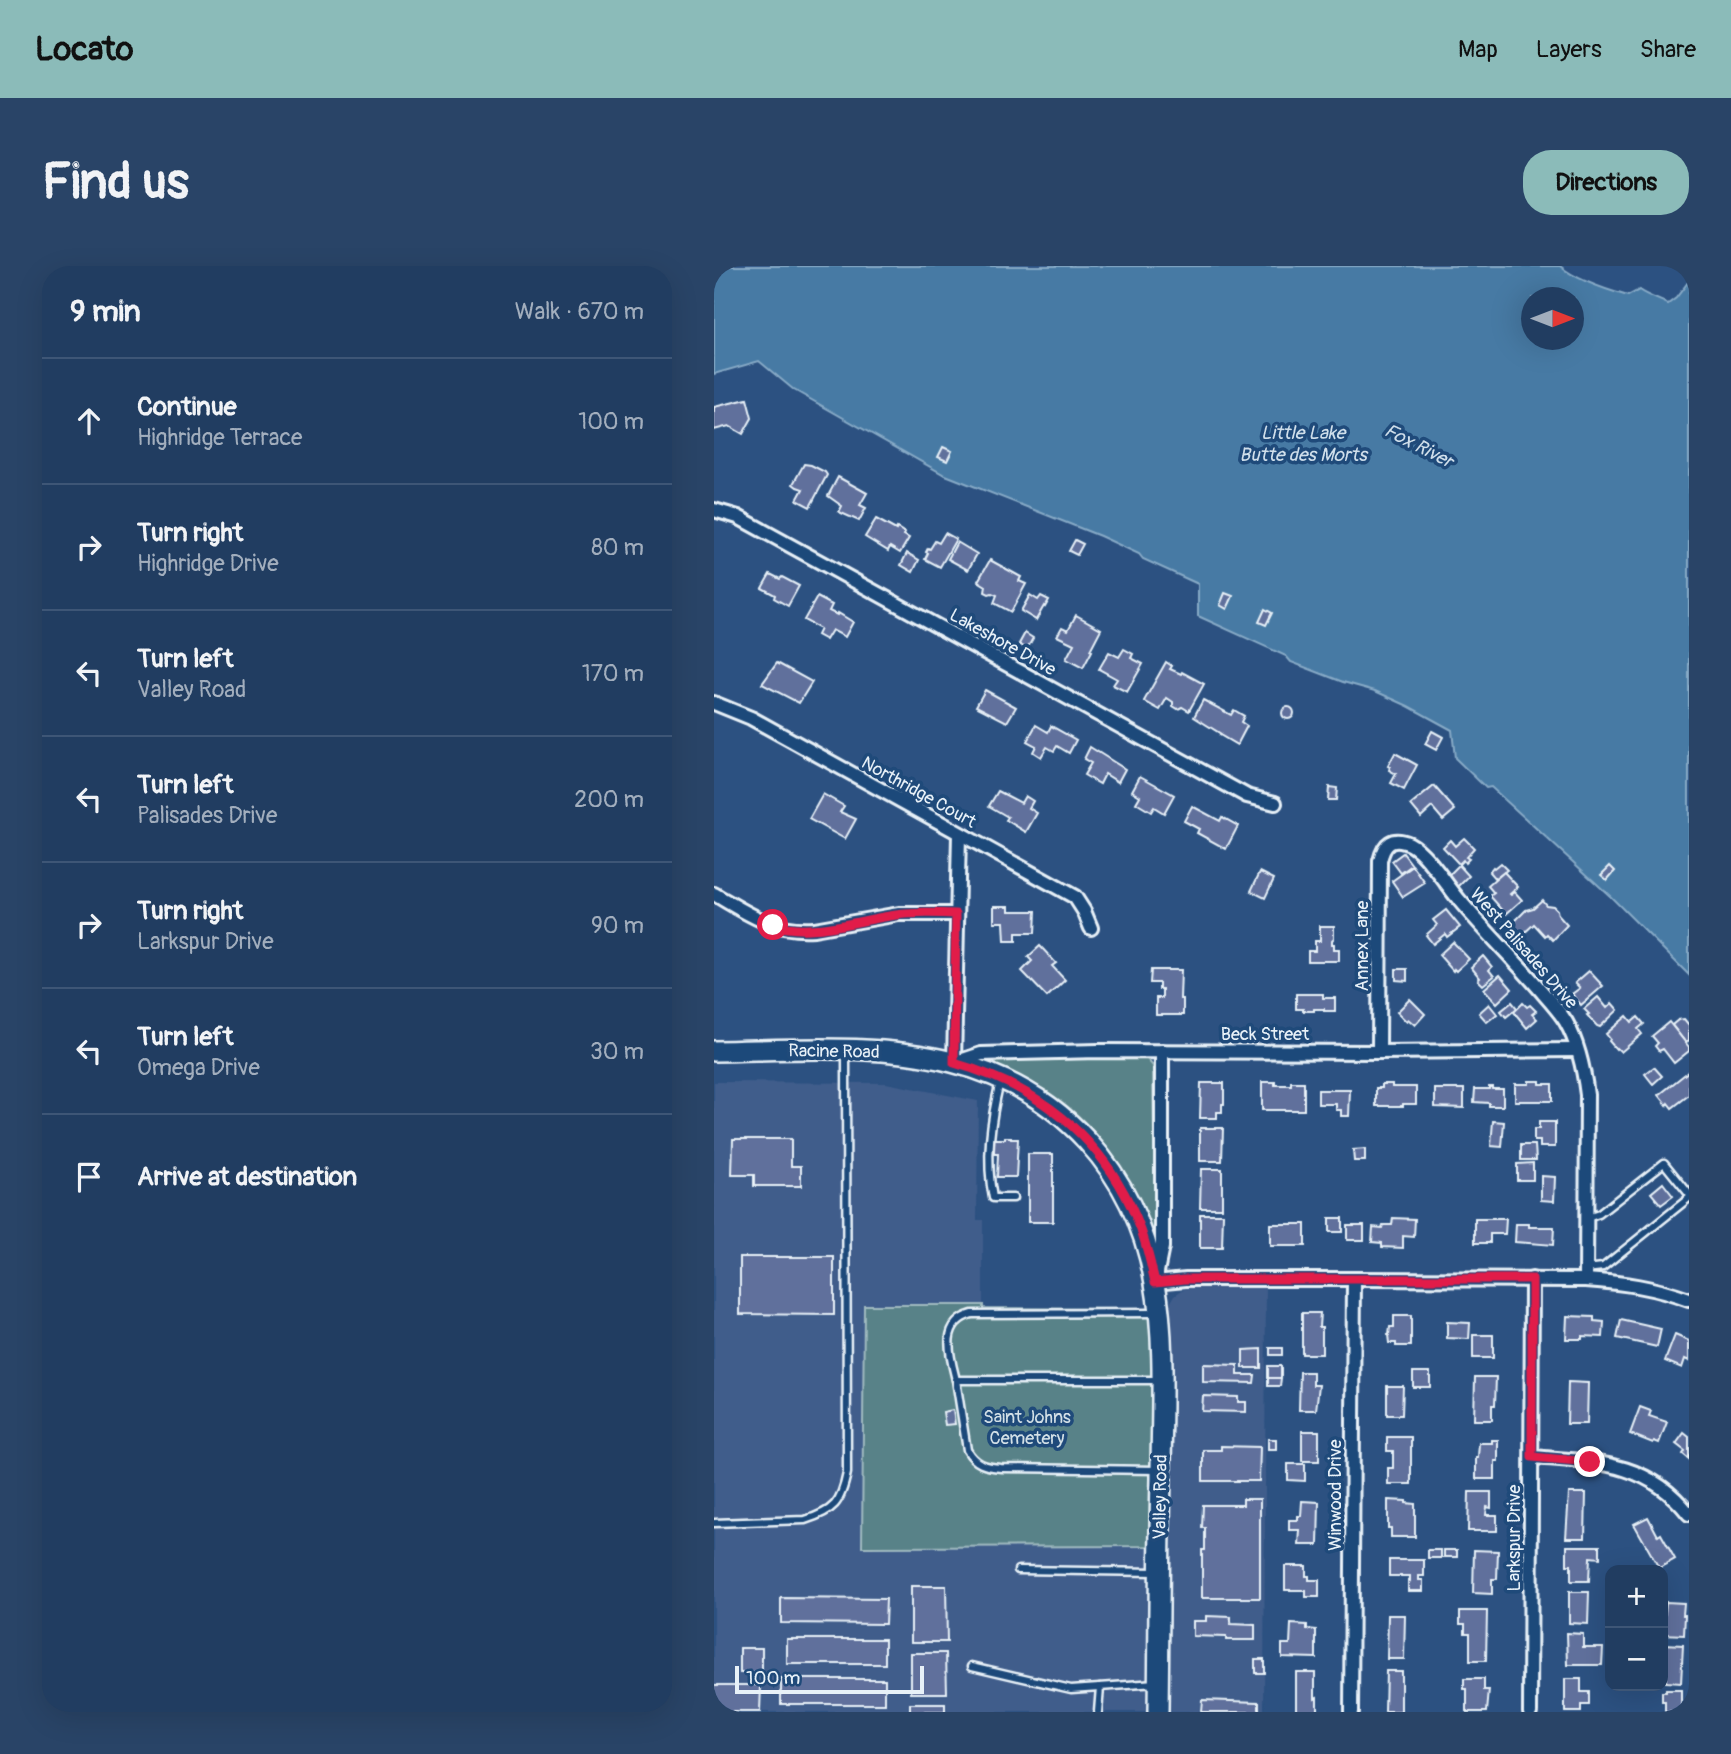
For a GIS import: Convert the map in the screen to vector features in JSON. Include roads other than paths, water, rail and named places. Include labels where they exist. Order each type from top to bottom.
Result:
[{"type":"main road","name":"Racine Road","points":[[714,1051],[846,1050],[918,1055],[954,1063]]},
{"type":"main road","name":"Valley Road","points":[[954,1063],[977,1069],[1025,1090],[1070,1122],[1105,1162],[1131,1206],[1142,1232],[1155,1282],[1159,1313],[1161,1470],[1158,1712]]},
{"type":"street","name":"Lakeshore Drive","points":[[714,510],[738,517],[1247,796],[1275,803]]},
{"type":"street","name":"Northridge Court","points":[[714,703],[751,718],[1075,897],[1091,928]]},
{"type":"street","points":[[954,1063],[959,834]]},
{"type":"street","name":"West Palisades Drive","points":[[1388,843],[1402,842],[1421,853],[1560,1014],[1573,1036],[1587,1095],[1586,1274]]},
{"type":"street","name":"Annex Lane","points":[[1379,1052],[1380,861],[1382,850],[1388,843]]},
{"type":"street","points":[[714,894],[762,921],[781,928],[800,930],[899,914],[956,914]]},
{"type":"street","name":"Beck Street","points":[[954,1063],[981,1054],[1577,1050]]},
{"type":"street","name":"Valley Road","points":[[1155,1282],[1162,1247],[1162,1051]]},
{"type":"street","points":[[1155,1282],[1185,1279],[1532,1279],[1586,1274],[1689,1300]]},
{"type":"street","name":"Winwood Drive","points":[[1351,1712],[1354,1279]]},
{"type":"street","name":"Larkspur Drive","points":[[1530,1712],[1532,1279]]},
{"type":"street","points":[[1532,1457],[1604,1464],[1631,1471],[1667,1492],[1689,1514]]},
{"type":"lane","points":[[714,1523],[805,1520],[829,1510],[842,1495],[847,1473],[846,1050]]},
{"type":"lane","points":[[1000,1079],[992,1111],[989,1179],[993,1198],[1013,1198]]},
{"type":"lane","points":[[1586,1218],[1599,1214],[1664,1163],[1689,1196],[1603,1267],[1586,1274]]},
{"type":"lane","points":[[1159,1313],[981,1314],[963,1317],[952,1328],[949,1347],[967,1450],[978,1464],[1001,1468],[1161,1470]]},
{"type":"lane","points":[[956,1380],[1161,1380]]},
{"type":"lane","points":[[1018,1570],[1159,1572]]},
{"type":"lane","points":[[972,1666],[1071,1689],[1158,1683]]},
{"type":"lane","points":[[1098,1712],[1100,1688]]},
{"type":"water","name":"Little Lake Butte des Morts","points":[[714,266],[1560,266],[1574,276],[1601,288],[1628,296],[1639,290],[1668,304],[1689,281],[1689,975],[1610,896],[1491,787],[1486,788],[1455,758],[1452,730],[1375,691],[1291,662],[1286,656],[1198,616],[1198,584],[1100,536],[943,474],[794,390],[759,361],[714,374]]},
{"type":"water label","name":"Fox River","points":[[1419,445]]},
{"type":"park label","name":"Saint Johns Cemetery","points":[[1027,1427]]}]
